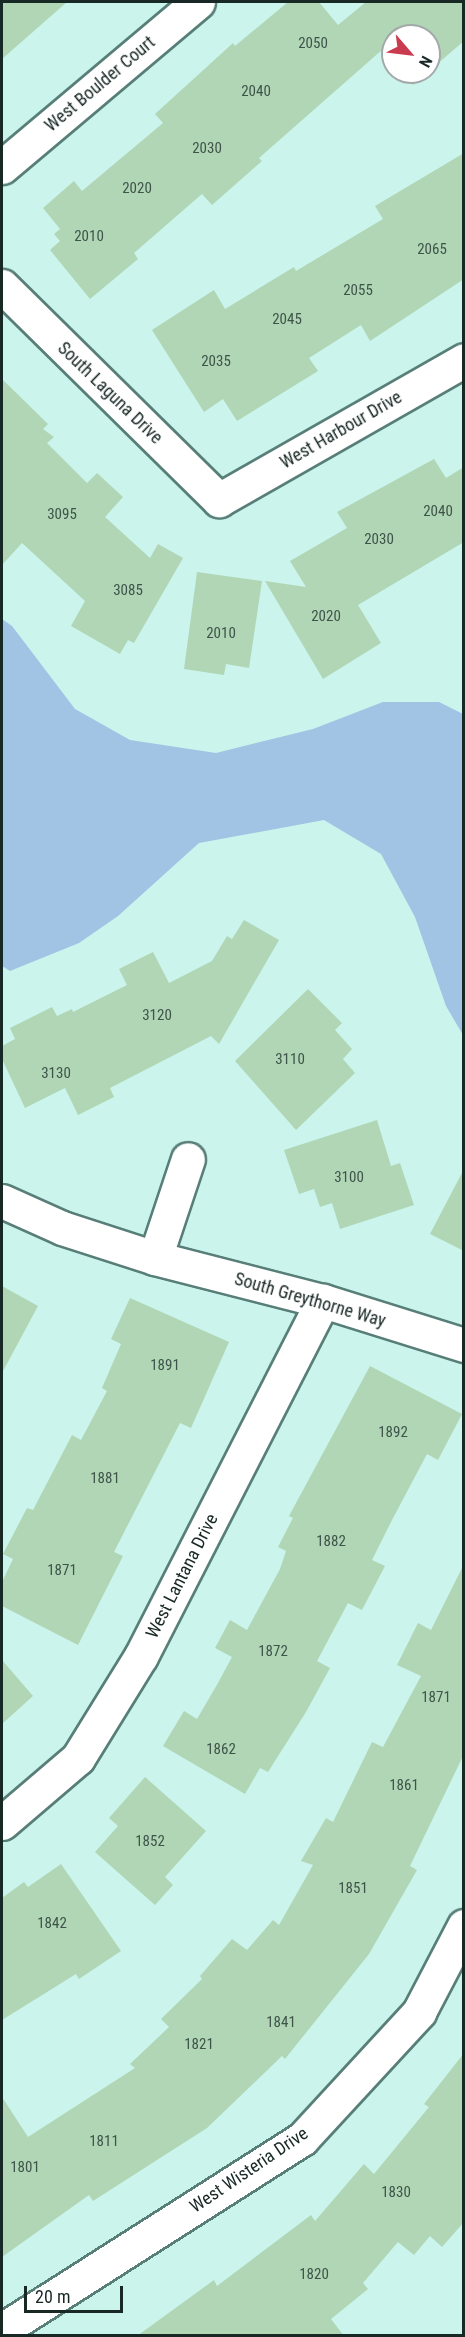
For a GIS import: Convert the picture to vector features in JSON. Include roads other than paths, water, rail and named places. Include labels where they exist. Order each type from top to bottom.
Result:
[{"type":"street","name":"West Boulder Court","points":[[2,167],[198,2]]},
{"type":"street","name":"South Laguna Drive","points":[[2,286],[219,500]]},
{"type":"street","name":"West Harbour Drive","points":[[219,500],[464,360]]},
{"type":"street","points":[[155,1258],[188,1159]]},
{"type":"street","name":"South Greythorne Way","points":[[2,1201],[62,1228],[155,1258],[323,1301],[464,1345]]},
{"type":"street","name":"West Lantana Drive","points":[[2,1822],[78,1758],[124,1684],[323,1301]]},
{"type":"street","name":"West Wisteria Drive","points":[[2,2330],[302,2139],[419,2012],[464,1926]]},
{"type":"water","points":[[2,619],[12,626],[75,709],[130,740],[216,753],[313,729],[383,702],[439,702],[463,714],[463,1035],[446,1006],[415,917],[381,854],[324,820],[199,843],[118,916],[79,943],[10,971],[2,966]]}]
